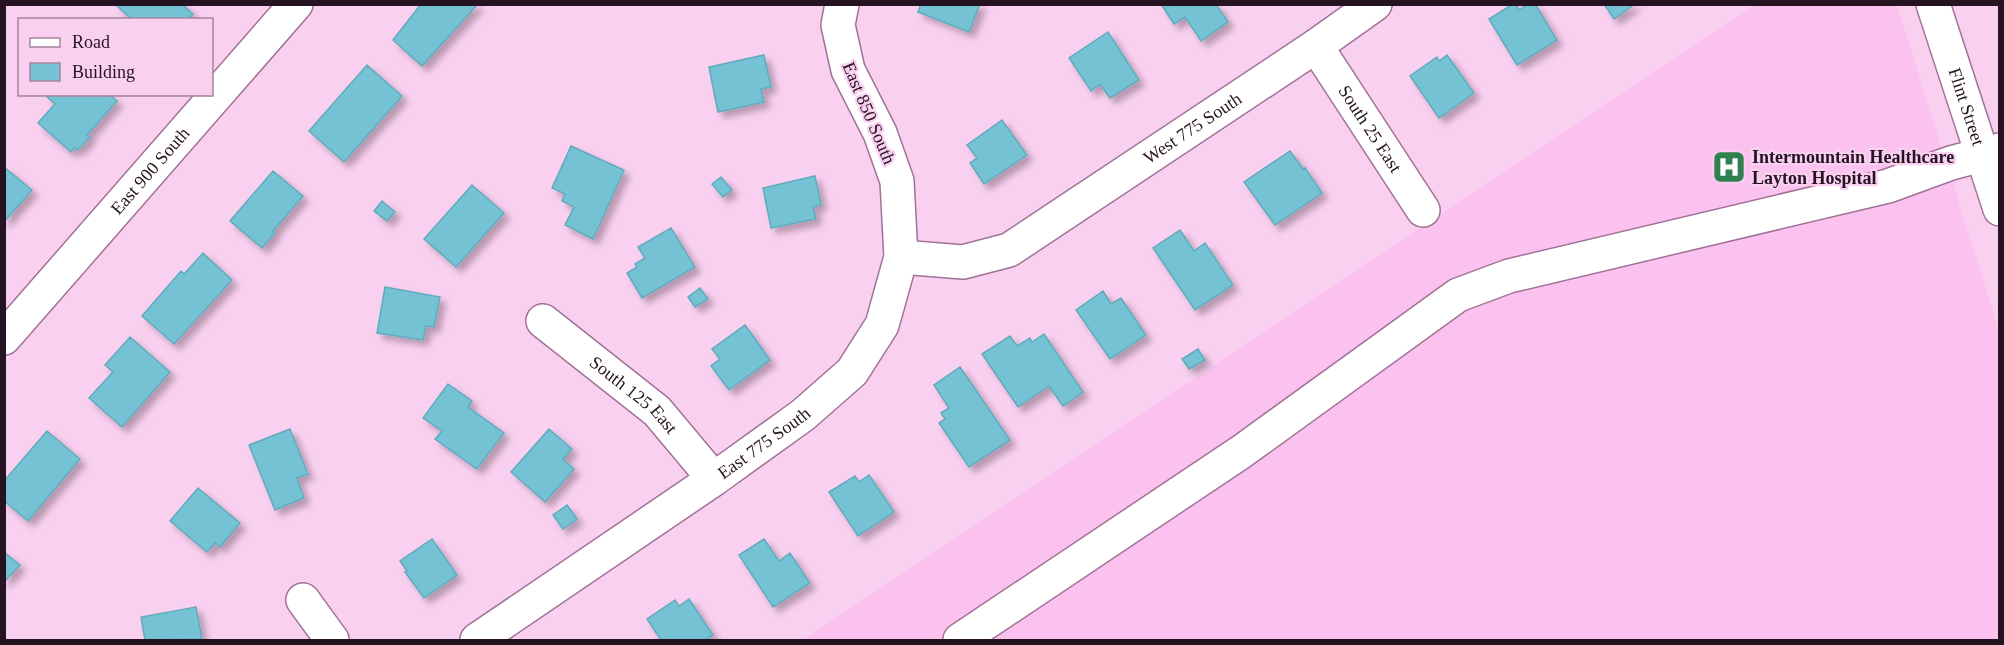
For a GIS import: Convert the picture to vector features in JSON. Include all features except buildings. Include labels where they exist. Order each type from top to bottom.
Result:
[{"type":"street","name":"East 900 South","points":[[4,338],[296,4]]},
{"type":"street","name":"East 850 South","points":[[842,4],[838,25],[848,70],[880,133],[897,182],[901,257]]},
{"type":"street","name":"West 775 South","points":[[901,257],[963,262],[1009,250],[1316,46],[1375,4]]},
{"type":"street","name":"Flint Street","points":[[1933,4],[1991,153],[2000,209]]},
{"type":"street","name":"South 25 East","points":[[1316,46],[1423,210]]},
{"type":"street","points":[[960,640],[1241,452],[1458,295],[1509,276],[1888,186],[1951,163],[1991,153]]},
{"type":"street","name":"East 775 South","points":[[477,640],[803,415],[852,372],[882,325],[901,257]]},
{"type":"street","name":"South 125 East","points":[[543,321],[657,411],[714,478]]},
{"type":"street","points":[[303,600],[332,640]]},
{"type":"shaded area","name":"Intermountain Healthcare Layton Hospital","points":[[1754,5],[1897,5],[1999,330],[1999,640],[803,640]]},
{"type":"place","name":"Intermountain Healthcare Layton Hospital","points":[[1729,167]]}]
